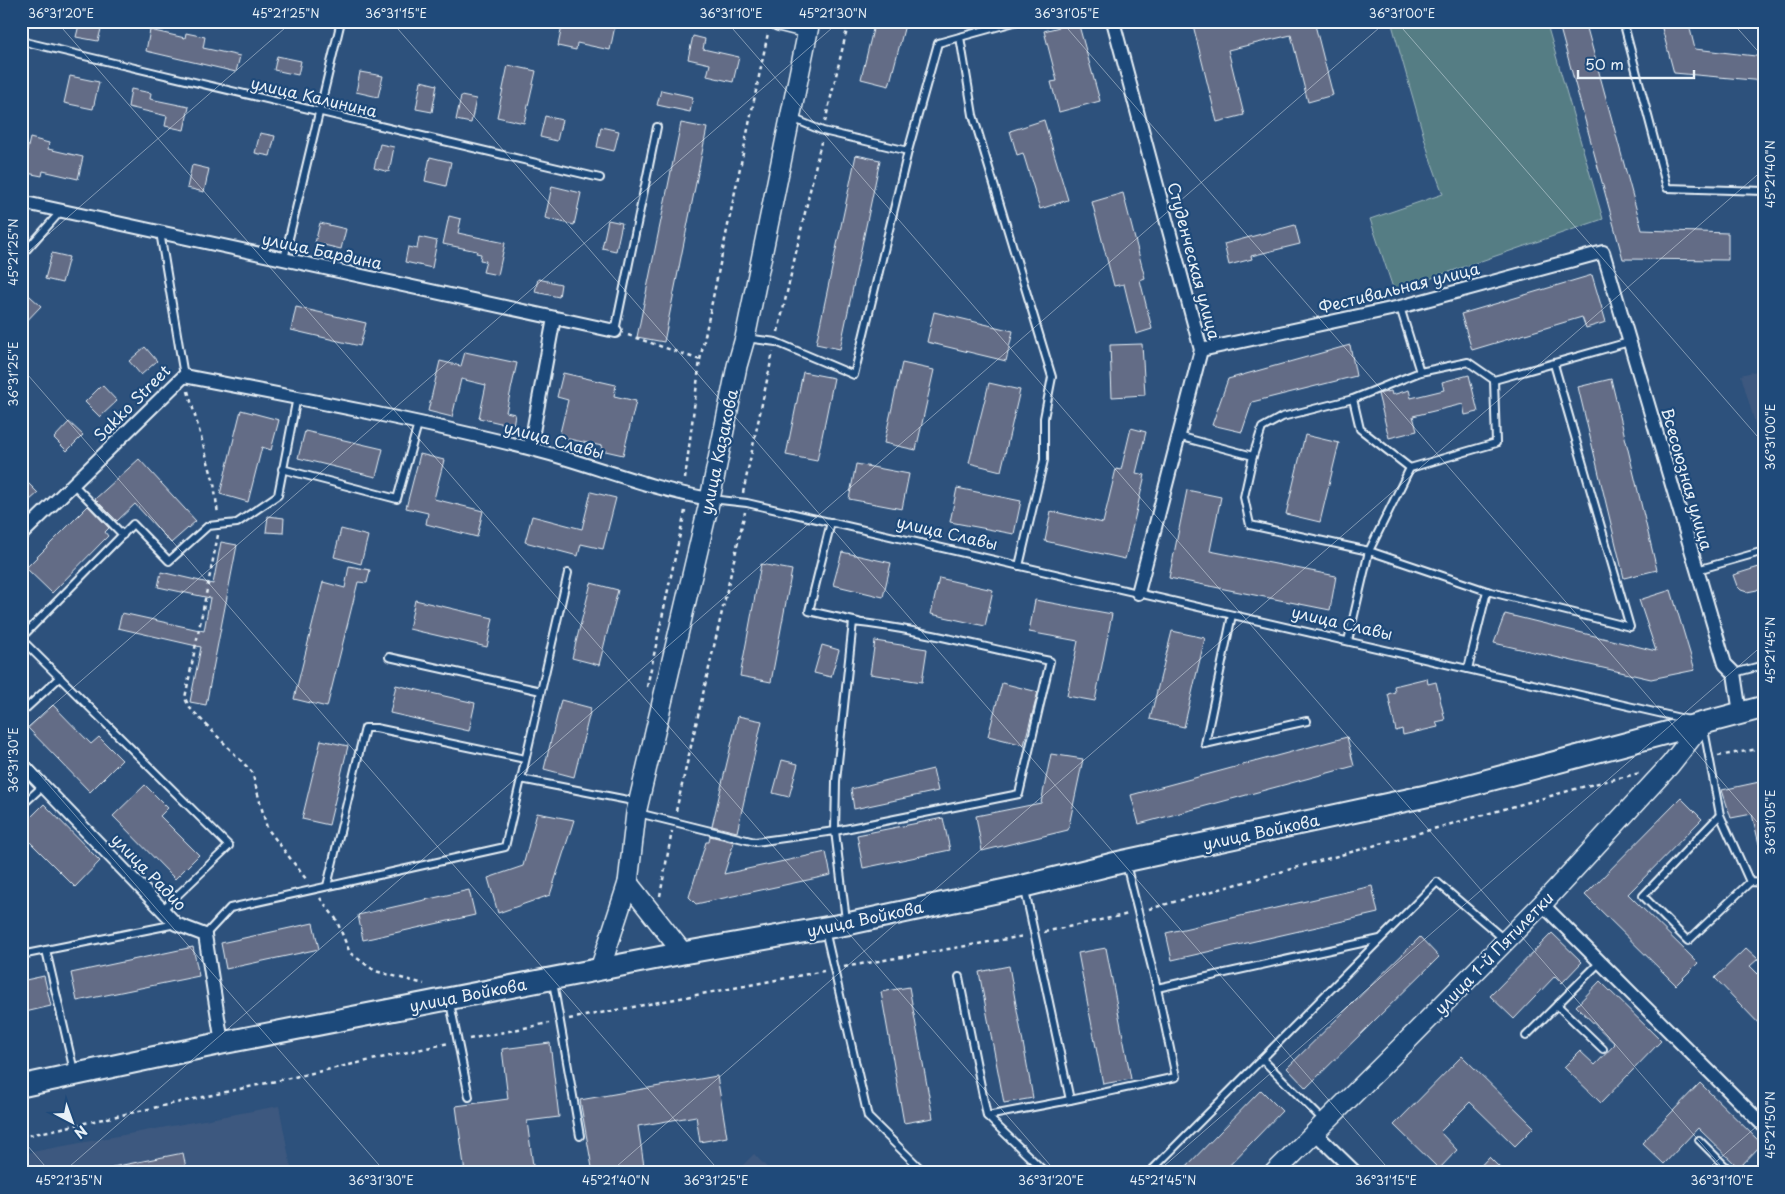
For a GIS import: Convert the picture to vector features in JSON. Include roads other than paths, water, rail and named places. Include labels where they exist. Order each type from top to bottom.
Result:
[{"type":"main road","points":[[774,26],[809,24]]},
{"type":"main road","name":"улица Казакова","points":[[600,970],[628,883],[638,808],[710,499],[737,366],[746,338],[809,24]]},
{"type":"main road","name":"улица Войкова","points":[[21,1086],[222,1043],[683,953],[847,924],[1024,886],[1125,861],[1440,793],[1764,707]]},
{"type":"main road","name":"улица 1-й Пятилетки","points":[[1274,1173],[1542,904],[1670,765],[1703,723]]},
{"type":"main road","points":[[628,883],[683,953]]},
{"type":"street","name":"Студенческая улица","points":[[1113,21],[1201,350],[1138,595]]},
{"type":"street","name":"улица Бардина","points":[[21,202],[616,331]]},
{"type":"street","name":"Фестивальная улица","points":[[1201,350],[1400,307],[1603,252]]},
{"type":"street","name":"Всесоюзная улица","points":[[1603,252],[1725,664],[1734,673],[1740,713]]},
{"type":"street","points":[[530,448],[554,318]]},
{"type":"street","name":"улица Славы","points":[[184,376],[297,397],[530,448],[682,494],[710,499]]},
{"type":"street","name":"Sakko Street","points":[[21,535],[184,376]]},
{"type":"street","name":"улица Радио","points":[[21,764],[176,924],[205,935]]},
{"type":"street","points":[[1542,904],[1764,1126]]},
{"type":"street","points":[[205,935],[222,1043]]},
{"type":"street","points":[[1320,1127],[1356,1173]]},
{"type":"lane","points":[[284,259],[341,21]]},
{"type":"lane","points":[[746,338],[776,342],[854,375],[908,152],[938,43],[1018,21]]},
{"type":"lane","points":[[1623,21],[1667,188],[1764,190]]},
{"type":"lane","points":[[960,36],[973,115],[1052,377],[1044,418],[1044,460],[1019,566]]},
{"type":"lane","name":"улица Калинина","points":[[21,41],[600,178]]},
{"type":"lane","points":[[790,117],[823,131],[908,152]]},
{"type":"lane","points":[[616,331],[657,127]]},
{"type":"lane","points":[[21,256],[62,210]]},
{"type":"lane","name":"Sakko Street","points":[[160,232],[184,376]]},
{"type":"lane","points":[[1400,307],[1420,372]]},
{"type":"lane","points":[[1554,364],[1630,627],[1487,591],[1369,551],[1250,525],[1244,497],[1262,428],[1282,417],[1353,400],[1420,372],[1468,362],[1494,380],[1629,342]]},
{"type":"lane","points":[[1348,641],[1369,551],[1410,468],[1496,444],[1494,380]]},
{"type":"lane","points":[[162,910],[229,846],[21,638],[133,524],[169,561],[208,526],[237,523],[278,495],[297,397]]},
{"type":"lane","points":[[1353,400],[1360,429],[1410,468]]},
{"type":"lane","points":[[282,470],[397,500],[418,424]]},
{"type":"lane","points":[[1178,436],[1254,456]]},
{"type":"lane","points":[[73,484],[123,535]]},
{"type":"lane","name":"улица Славы","points":[[710,499],[747,503],[1138,595],[1348,641],[1703,723]]},
{"type":"lane","points":[[831,522],[809,611],[862,623]]},
{"type":"lane","points":[[1697,570],[1764,551]]},
{"type":"lane","points":[[205,935],[230,908],[505,847],[568,573]]},
{"type":"lane","points":[[1468,669],[1487,591]]},
{"type":"lane","points":[[1232,615],[1205,744],[1307,721]]},
{"type":"lane","points":[[521,779],[638,808],[674,822],[755,842],[835,831],[1019,794],[1050,662],[901,628],[853,622],[836,780],[835,831],[847,924]]},
{"type":"lane","points":[[389,657],[541,691]]},
{"type":"lane","points":[[1734,673],[1764,665]]},
{"type":"lane","points":[[21,714],[60,677]]},
{"type":"lane","points":[[1703,723],[1720,815],[1750,882]]},
{"type":"lane","points":[[326,886],[365,728],[376,728],[526,759]]},
{"type":"lane","points":[[21,806],[43,786]]},
{"type":"lane","points":[[1720,815],[1643,896],[1688,941],[1750,882],[1764,883]]},
{"type":"lane","points":[[987,1116],[1176,1078],[1157,988],[1125,861]]},
{"type":"lane","points":[[1149,1173],[1437,882],[1506,941]]},
{"type":"lane","points":[[1024,886],[1070,1100]]},
{"type":"lane","points":[[21,955],[176,924]]},
{"type":"lane","points":[[824,928],[868,1117],[924,1173]]},
{"type":"lane","points":[[1157,988],[1382,938]]},
{"type":"lane","points":[[46,950],[75,1075]]},
{"type":"lane","points":[[1526,1036],[1600,962]]},
{"type":"lane","points":[[959,977],[987,1116],[1046,1173]]},
{"type":"lane","points":[[552,979],[580,1136]]},
{"type":"lane","points":[[449,999],[469,1097]]},
{"type":"lane","points":[[1557,1005],[1602,1049]]},
{"type":"lane","points":[[1262,1059],[1320,1127]]},
{"type":"lane","points":[[1699,1140],[1732,1173]]},
{"type":"lane","points":[[1753,1173],[1764,1162]]}]
